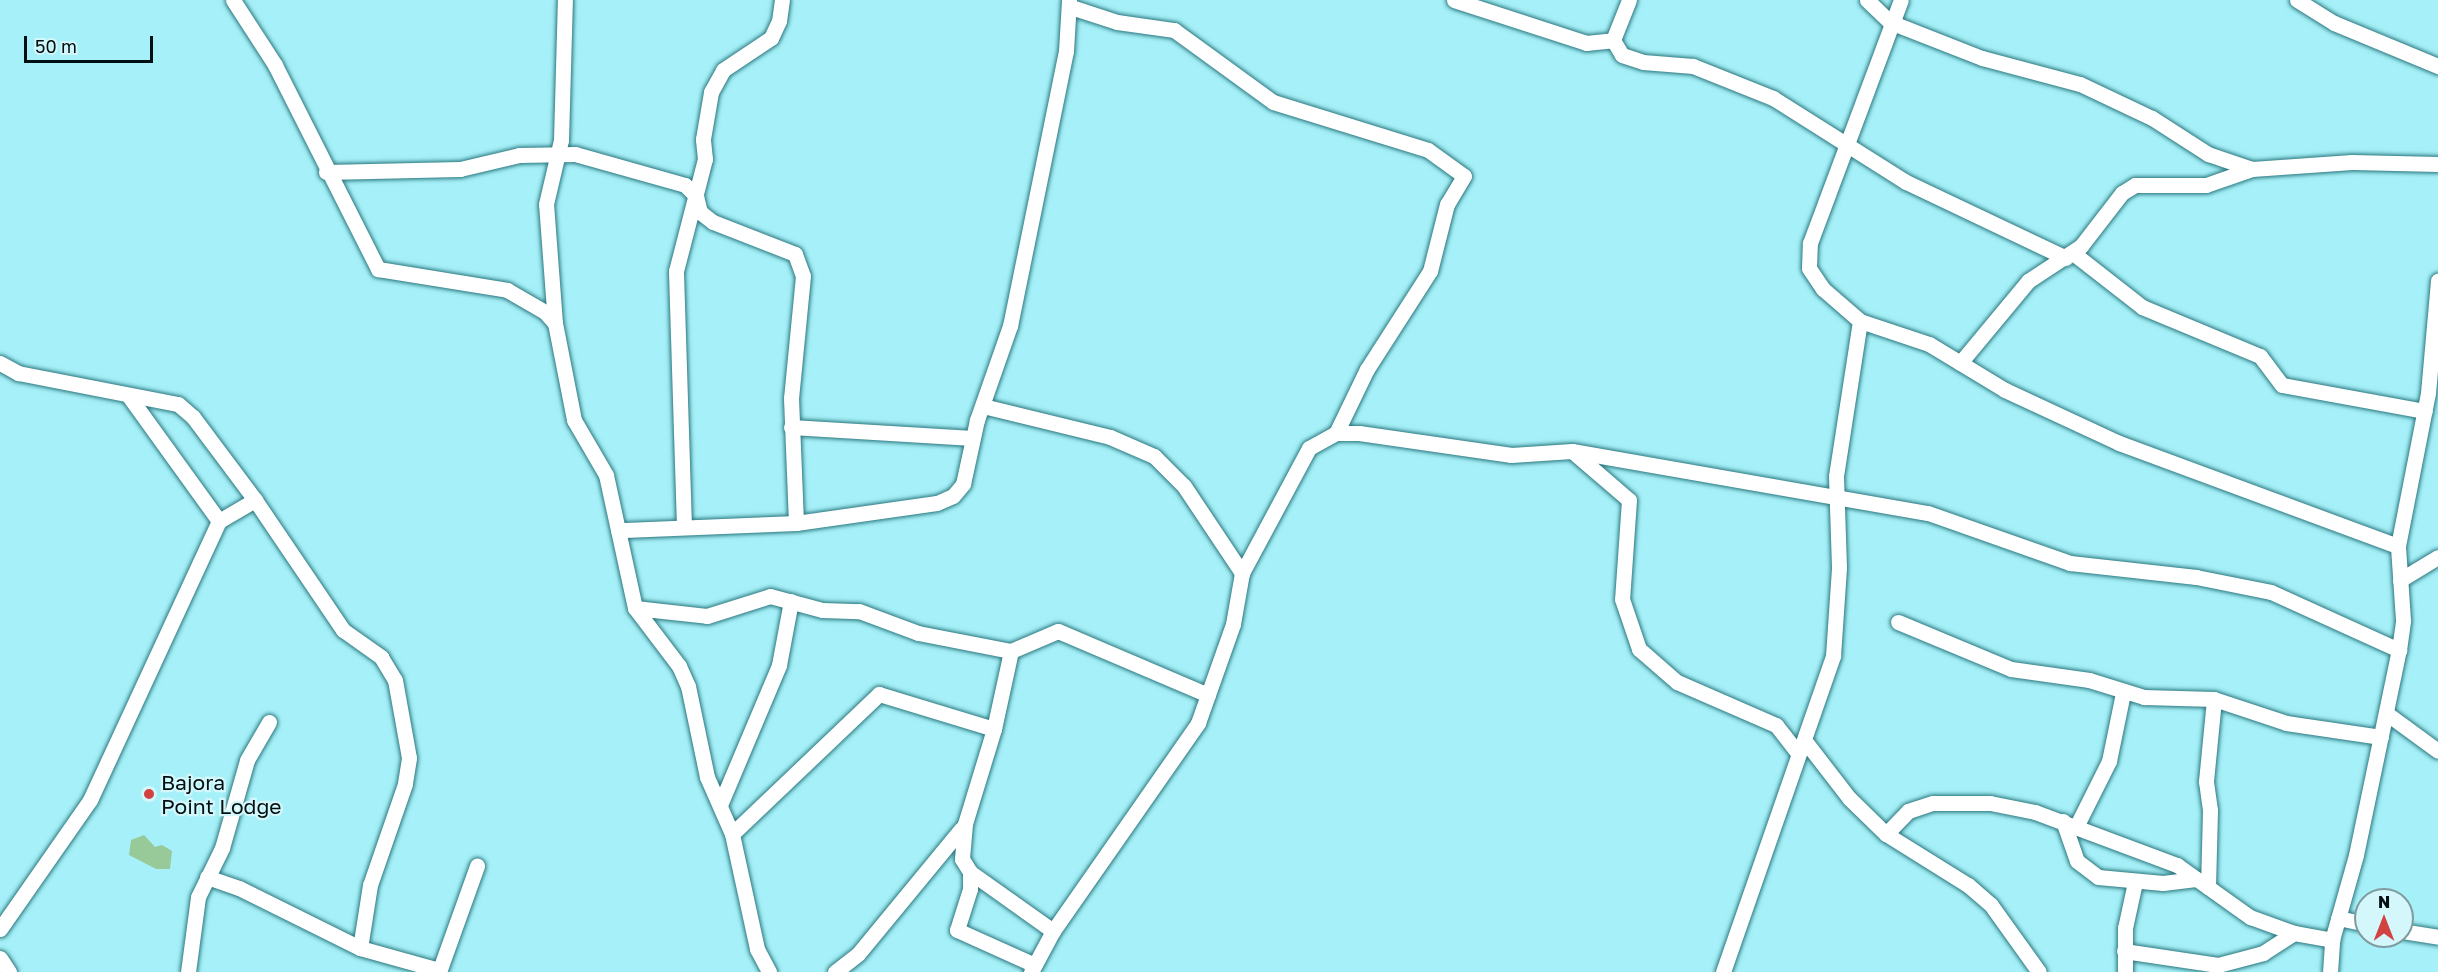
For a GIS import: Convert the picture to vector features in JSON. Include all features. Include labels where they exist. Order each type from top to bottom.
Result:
[{"type":"street","points":[[233,0],[275,65],[326,172],[378,269],[507,290],[545,312],[555,323]]},
{"type":"street","points":[[565,0],[557,153],[546,204],[555,323],[574,420],[606,474],[635,608],[679,666],[695,708],[707,777],[732,834],[757,949],[769,972]]},
{"type":"street","points":[[684,527],[674,287],[705,162],[703,139],[714,85],[723,70],[771,38],[779,21],[782,0]]},
{"type":"street","points":[[1454,0],[1586,43],[1612,40]]},
{"type":"street","points":[[1629,0],[1612,40],[1617,51],[1631,58],[1693,66],[1773,98],[1906,182],[2070,255],[2142,307],[2260,356],[2282,385],[2425,411]]},
{"type":"street","points":[[1867,0],[1890,22],[1982,58],[2080,84],[2152,118],[2208,154],[2252,169]]},
{"type":"street","points":[[1900,0],[1845,143],[1810,243],[1809,268],[1823,289],[1860,321],[1913,337],[2022,398],[2119,443],[2398,546]]},
{"type":"street","points":[[2297,0],[2334,23],[2438,66]]},
{"type":"street","points":[[618,530],[796,523],[916,507],[953,496],[963,484],[973,438],[1010,326],[1070,4],[1117,22],[1174,30],[1273,102],[1428,150],[1464,176],[1447,204],[1430,271],[1367,369],[1336,433],[1309,448],[1242,573],[1240,601],[1208,695],[1182,752],[1053,931],[1033,969],[957,930],[969,889],[969,872],[960,845],[994,729],[1011,651]]},
{"type":"street","points":[[326,172],[460,169],[519,155],[557,153],[676,181],[696,196],[700,212],[713,222],[789,249],[802,268],[791,427],[796,523]]},
{"type":"street","points":[[1960,363],[2028,281],[2070,255],[2135,184],[2206,185],[2252,169],[2352,162],[2438,164]]},
{"type":"street","points":[[2331,972],[2332,940],[2356,855],[2399,650],[2398,546],[2425,411],[2433,394],[2438,280]]},
{"type":"street","points":[[1723,972],[1833,656],[1839,567],[1835,496],[1860,321]]},
{"type":"street","points":[[0,363],[18,373],[178,404],[194,417],[255,500],[344,630],[381,657],[395,680],[409,758],[405,784],[393,807],[370,885],[360,948]]},
{"type":"street","points":[[128,395],[219,521]]},
{"type":"street","points":[[983,406],[1110,437],[1154,456],[1184,486],[1242,573]]},
{"type":"street","points":[[791,427],[973,438]]},
{"type":"street","points":[[1336,433],[1511,454],[1572,451],[1928,513],[2070,563],[2196,577],[2271,592],[2399,650]]},
{"type":"street","points":[[1572,451],[1629,500],[1622,599],[1639,649],[1677,682],[1776,725],[1802,747],[1886,834],[1968,885],[1991,905],[2039,972]]},
{"type":"street","points":[[0,929],[90,800],[219,521],[255,500]]},
{"type":"street","points":[[2400,580],[2438,557]]},
{"type":"street","points":[[635,608],[707,616],[760,597],[791,601],[822,610],[859,610],[918,633],[1011,651],[1058,631],[1208,695]]},
{"type":"street","points":[[720,805],[779,665],[791,601]]},
{"type":"street","points":[[1898,622],[1986,662],[2089,680],[2123,693],[2214,699],[2286,723],[2381,737]]},
{"type":"street","points":[[2123,693],[2109,760],[2070,823],[2074,856],[2085,872],[2135,882],[2202,883]]},
{"type":"street","points":[[732,834],[879,694],[994,729]]},
{"type":"street","points":[[2202,883],[2211,810],[2206,771],[2214,699]]},
{"type":"street","points":[[2386,713],[2438,751]]},
{"type":"street","points":[[188,972],[193,919],[207,877],[222,848],[247,760],[269,722]]},
{"type":"street","points":[[1886,834],[1908,811],[1933,803],[1990,803],[2070,823],[2177,865],[2250,916],[2294,933],[2332,940]]},
{"type":"street","points":[[835,972],[858,954],[965,824]]},
{"type":"street","points":[[207,877],[239,888],[360,948],[439,971],[477,866]]},
{"type":"street","points":[[969,872],[1053,931]]},
{"type":"street","points":[[2125,972],[2124,951],[2135,882]]},
{"type":"street","points":[[2338,918],[2354,921]]},
{"type":"street","points":[[2124,951],[2218,965],[2263,953],[2294,933]]},
{"type":"street","points":[[2414,933],[2438,937]]},
{"type":"street","points":[[0,958],[9,972]]},
{"type":"shaded area","points":[[144,835],[155,847],[162,845],[172,851],[170,869],[156,869],[129,855],[131,840]]},
{"type":"place","name":"Bajora Point Lodge","points":[[149,794]]}]
